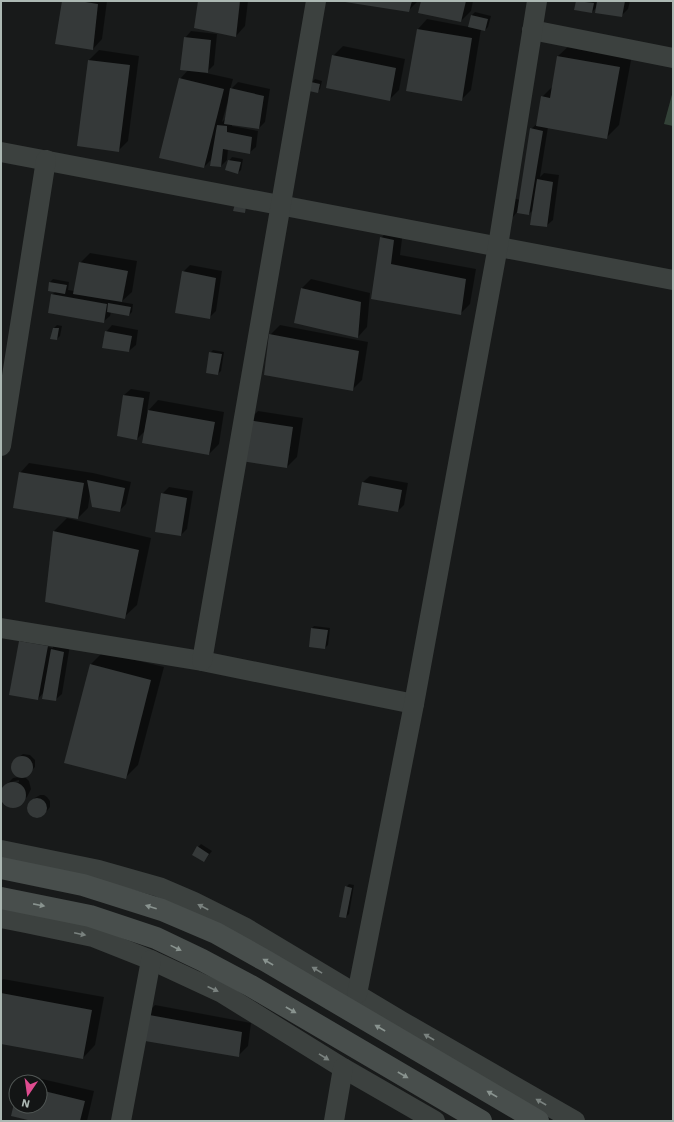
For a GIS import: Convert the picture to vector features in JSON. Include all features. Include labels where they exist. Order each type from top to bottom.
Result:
[{"type":"main road","points":[[1,868],[83,885],[162,910],[216,933],[538,1121]]},
{"type":"main road","points":[[1,898],[90,916],[156,938],[251,986],[481,1121]]},
{"type":"street","points":[[202,662],[316,1]]},
{"type":"street","points":[[357,994],[414,704],[498,246],[537,1]]},
{"type":"street","points":[[532,30],[673,58]]},
{"type":"street","points":[[1,152],[673,280]]},
{"type":"street","points":[[1,446],[7,377],[46,160]]},
{"type":"street","points":[[1,628],[202,662],[414,704]]},
{"type":"street","points":[[1,850],[99,870],[159,887],[194,902],[246,928],[403,1022],[575,1121]]},
{"type":"street","points":[[1,918],[93,937],[151,960],[222,993],[343,1068],[435,1121]]},
{"type":"street","points":[[121,1121],[151,960]]},
{"type":"street","points":[[334,1121],[343,1068]]},
{"type":"shaded area","points":[[673,91],[673,126],[664,124]]},
{"type":"building","points":[[62,1],[79,1],[98,4],[93,50],[55,44]]},
{"type":"building","points":[[198,1],[240,1],[236,37],[194,28]]},
{"type":"building","points":[[345,1],[412,1],[409,12]]},
{"type":"building","points":[[421,1],[466,1],[461,22],[418,13]]},
{"type":"building","points":[[576,1],[594,3],[592,13],[574,10]]},
{"type":"building","points":[[597,1],[625,1],[622,17],[595,13]]},
{"type":"building","points":[[471,15],[488,19],[485,31],[468,27]]},
{"type":"building","points":[[417,29],[472,38],[462,101],[406,91]]},
{"type":"building","points":[[184,37],[211,40],[208,73],[180,70]]},
{"type":"building","points":[[332,55],[396,68],[390,101],[326,88]]},
{"type":"building","points":[[557,56],[620,67],[607,139],[536,126],[541,96],[550,98]]},
{"type":"building","points":[[88,60],[130,65],[119,152],[77,146]]},
{"type":"building","points":[[179,78],[224,89],[204,168],[159,158]]},
{"type":"building","points":[[311,82],[320,84],[318,93],[309,91]]},
{"type":"building","points":[[230,88],[264,96],[259,129],[224,124]]},
{"type":"building","points":[[217,125],[227,126],[227,132],[252,137],[250,154],[223,149],[221,167],[210,166]]},
{"type":"building","points":[[530,128],[543,131],[529,215],[517,213]]},
{"type":"building","points":[[228,160],[241,162],[238,174],[225,170]]},
{"type":"building","points":[[537,179],[553,182],[547,227],[530,225]]},
{"type":"building","points":[[235,204],[246,206],[245,213],[233,211]]},
{"type":"building","points":[[380,237],[394,240],[391,264],[466,279],[461,315],[371,299]]},
{"type":"building","points":[[79,262],[128,271],[122,302],[73,294]]},
{"type":"building","points":[[182,271],[216,278],[210,319],[175,313]]},
{"type":"building","points":[[49,282],[67,285],[65,294],[48,291]]},
{"type":"building","points":[[301,288],[361,302],[358,338],[294,323]]},
{"type":"building","points":[[51,294],[107,304],[104,323],[48,313]]},
{"type":"building","points":[[108,303],[131,307],[129,316],[107,312]]},
{"type":"building","points":[[53,328],[59,328],[57,340],[50,339]]},
{"type":"building","points":[[105,331],[132,336],[129,352],[102,348]]},
{"type":"building","points":[[269,334],[359,351],[353,391],[264,375]]},
{"type":"building","points":[[209,352],[222,354],[218,375],[206,373]]},
{"type":"building","points":[[123,395],[144,398],[137,440],[117,436]]},
{"type":"building","points":[[148,410],[215,422],[209,455],[142,443]]},
{"type":"building","points":[[247,420],[293,427],[287,468],[241,461]]},
{"type":"building","points":[[19,472],[84,483],[78,519],[13,508]]},
{"type":"building","points":[[87,480],[125,488],[120,512],[92,507]]},
{"type":"building","points":[[362,482],[402,490],[398,512],[358,505]]},
{"type":"building","points":[[161,493],[187,498],[181,536],[155,532]]},
{"type":"building","points":[[53,531],[139,550],[125,619],[45,602]]},
{"type":"building","points":[[311,628],[328,630],[325,649],[309,647]]},
{"type":"building","points":[[19,641],[48,646],[38,700],[9,695]]},
{"type":"building","points":[[51,649],[64,652],[56,701],[42,699]]},
{"type":"building","points":[[90,664],[151,680],[126,779],[64,763]]},
{"type":"building","points":[[22,756],[30,759],[33,767],[30,775],[22,778],[14,775],[11,767],[14,759]]},
{"type":"building","points":[[13,782],[22,786],[26,795],[22,804],[13,808],[4,804],[0,795],[4,786]]},
{"type":"building","points":[[33,798],[41,798],[47,804],[47,812],[41,818],[33,818],[27,812],[27,804]]},
{"type":"building","points":[[197,846],[209,854],[204,862],[192,855]]},
{"type":"building","points":[[345,886],[352,888],[346,918],[339,917]]},
{"type":"building","points":[[1,993],[92,1010],[83,1059],[1,1044]]},
{"type":"building","points":[[144,1014],[242,1032],[239,1057],[145,1041]]},
{"type":"building","points":[[48,1092],[85,1101],[80,1121],[32,1121],[11,1116],[11,1114],[48,1114]]}]
